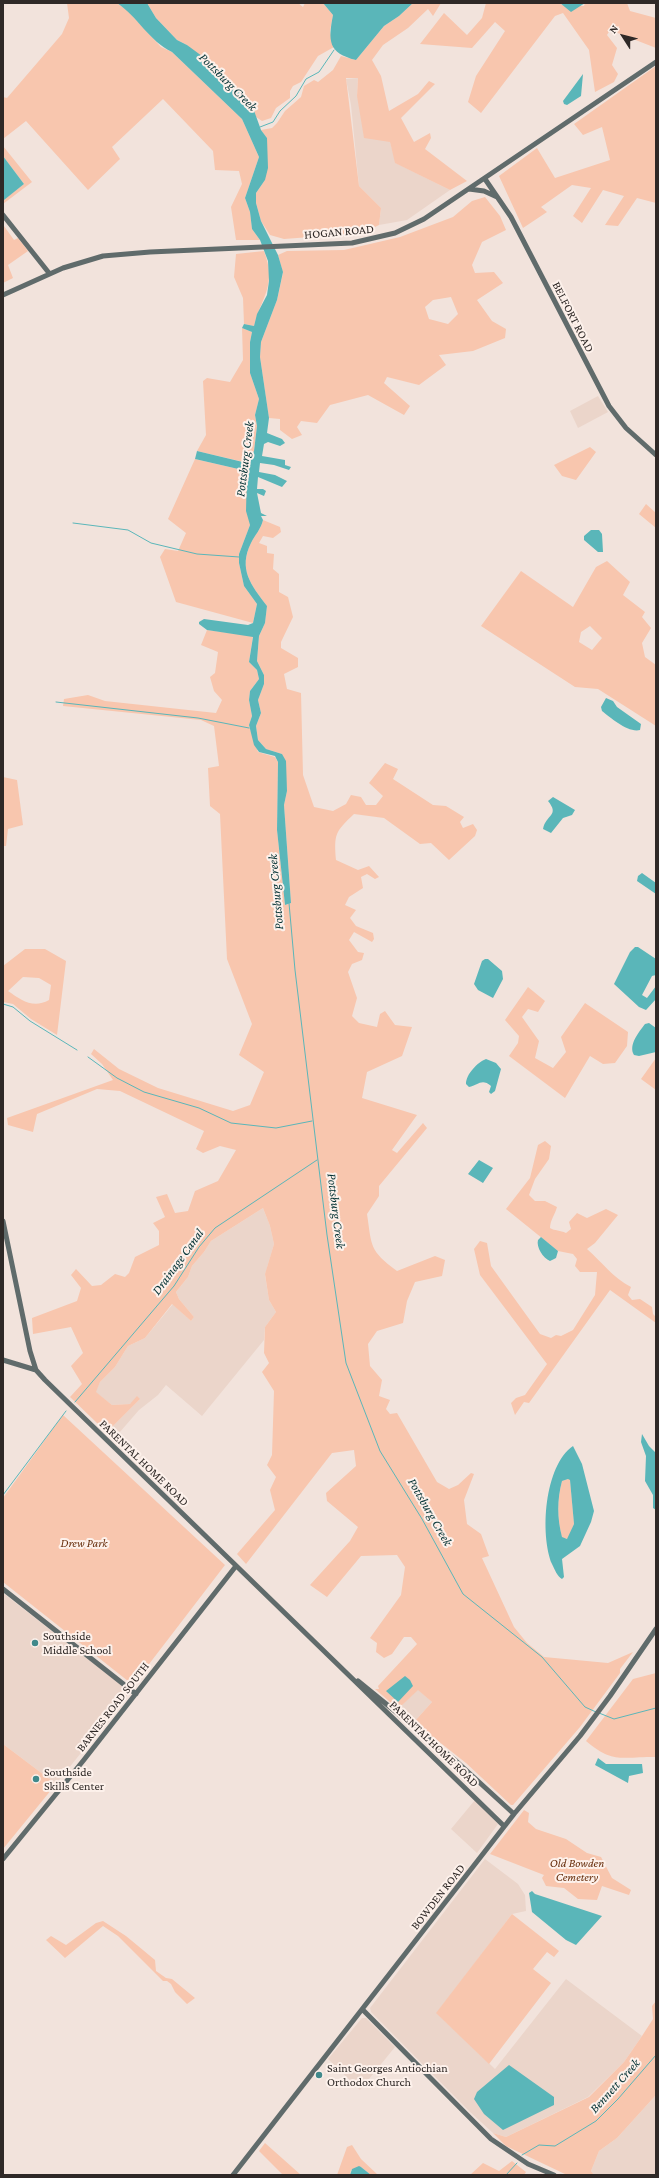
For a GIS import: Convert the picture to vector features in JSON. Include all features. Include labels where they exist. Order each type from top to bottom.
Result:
[{"type":"main road","name":"HOGAN ROAD","points":[[3,295],[49,273],[90,259],[120,254],[352,243],[407,229],[469,190],[656,62]]},
{"type":"main road","name":"BELFORT ROAD","points":[[485,178],[511,218],[609,406],[626,428],[656,455]]},
{"type":"main road","points":[[469,190],[484,191],[498,197]]},
{"type":"main road","points":[[3,215],[49,273]]},
{"type":"main road","name":"PARENTAL HOME ROAD","points":[[3,1221],[30,1351],[36,1370],[504,1826]]},
{"type":"main road","points":[[3,1360],[36,1370]]},
{"type":"main road","name":"BARNES ROAD SOUTH","points":[[3,1859],[136,1694],[236,1566]]},
{"type":"main road","points":[[3,1589],[136,1694]]},
{"type":"main road","name":"BOWDEN ROAD","points":[[233,2175],[363,2010],[504,1826],[580,1736],[610,1696],[656,1629]]},
{"type":"main road","name":"PARENTAL HOME ROAD","points":[[350,1676],[368,1688],[456,1761],[514,1814]]},
{"type":"main road","points":[[401,1725],[405,1720]]},
{"type":"main road","points":[[363,2010],[491,2138],[528,2164],[554,2175]]},
{"type":"shaded area","points":[[358,78],[357,96],[390,142],[396,163],[450,190],[407,220],[379,225],[381,208],[359,186],[351,105],[346,79]]},
{"type":"shaded area","points":[[598,396],[608,412],[578,428],[570,411]]},
{"type":"shaded area","points":[[263,1208],[270,1226],[274,1244],[265,1275],[269,1300],[276,1312],[265,1327],[264,1340],[202,1416],[166,1385],[158,1395],[139,1410],[113,1440],[108,1431],[140,1399],[130,1404],[112,1405],[95,1392],[100,1382],[115,1367],[128,1346],[145,1338],[173,1304],[191,1321],[194,1317],[179,1299],[176,1292],[188,1277],[192,1266],[211,1241]]},
{"type":"shaded area","name":"Southside Middle School","points":[[3,1593],[130,1692],[56,1784],[3,1744]]},
{"type":"shaded area","points":[[418,1689],[432,1702],[414,1722],[398,1709]]},
{"type":"shaded area","points":[[475,1800],[498,1824],[477,1853],[451,1829]]},
{"type":"shaded area","points":[[485,1859],[518,1884],[525,1895],[526,1911],[512,1914],[437,2013],[495,2069],[566,1979],[642,2036],[624,2062],[588,2097],[506,2137],[493,2133],[470,2112],[371,2012],[370,2008]]},
{"type":"shaded area","points":[[362,2018],[366,2018],[395,2047],[360,2090],[328,2059]]},
{"type":"shaded area","points":[[656,2095],[656,2175],[594,2175],[591,2171],[599,2151],[617,2138]]},
{"type":"green space","points":[[67,3],[117,3],[127,10],[161,47],[172,52],[242,119],[259,157],[245,198],[250,212],[252,229],[260,240],[236,240],[231,207],[242,184],[239,171],[215,170],[213,151],[163,99],[112,147],[120,159],[88,190],[26,121],[3,139],[3,97],[7,98],[62,34],[69,18]]},
{"type":"green space","points":[[147,3],[298,3],[303,7],[305,3],[323,3],[333,15],[330,31],[334,47],[318,56],[301,82],[293,86],[290,91],[290,98],[276,108],[271,118],[262,121],[256,117],[252,105],[187,45],[177,40],[156,18]]},
{"type":"green space","points":[[413,3],[441,3],[433,16],[428,9],[408,28],[383,45],[372,60],[381,76],[389,111],[418,94],[429,81],[435,84],[401,118],[414,142],[430,133],[431,138],[425,149],[467,181],[450,190],[395,163],[390,142],[364,138],[357,96],[358,78],[346,78],[359,186],[381,208],[379,225],[363,233],[284,239],[270,235],[261,221],[256,203],[256,193],[265,180],[267,138],[261,130],[272,128],[285,111],[301,97],[304,86],[314,80],[318,82],[333,70],[341,56],[356,60],[384,26],[399,16]]},
{"type":"green space","points":[[486,3],[559,3],[565,6],[584,6],[585,3],[627,3],[630,11],[656,18],[656,48],[610,30],[607,35],[617,48],[612,65],[618,74],[614,82],[595,92],[589,50],[563,13],[555,16],[481,113],[468,102],[476,76],[505,31],[495,22],[472,48],[420,44],[444,13],[467,35],[482,18]]},
{"type":"green space","points":[[656,66],[656,203],[637,198],[618,226],[605,225],[624,196],[603,190],[582,223],[573,216],[591,188],[572,185],[541,207],[547,212],[523,228],[499,176],[537,148],[555,178],[610,160],[602,127],[583,135],[574,124]]},
{"type":"green space","points":[[3,146],[32,182],[3,204],[3,200],[24,184],[3,156]]},
{"type":"green space","points":[[485,197],[500,216],[506,230],[482,242],[472,265],[475,273],[494,272],[503,283],[477,300],[492,321],[506,329],[505,338],[473,351],[439,355],[446,365],[419,385],[387,377],[384,383],[410,406],[404,415],[368,395],[330,405],[317,423],[301,421],[297,427],[302,435],[292,439],[280,430],[280,419],[269,418],[260,357],[261,342],[277,300],[283,273],[278,255],[287,251],[344,250],[400,237],[453,217],[472,201]],"holes":[[[451,297],[458,314],[448,324],[429,319],[425,307],[433,300]]]},
{"type":"green space","points":[[4,226],[14,240],[18,238],[28,251],[8,265],[13,278],[3,283]]},
{"type":"green space","points":[[264,251],[268,263],[269,273],[267,290],[254,326],[244,324],[243,298],[234,277],[236,254]]},
{"type":"green space","points":[[242,328],[252,332],[250,342],[250,373],[259,399],[255,415],[257,426],[254,451],[248,463],[197,451],[206,435],[203,381],[207,378],[230,382],[243,360]]},
{"type":"green space","points":[[590,447],[596,452],[576,480],[562,476],[554,465]]},
{"type":"green space","points":[[195,459],[247,471],[250,525],[239,554],[239,563],[244,586],[257,604],[253,623],[176,602],[160,557],[165,549],[178,551],[186,533],[168,519]]},
{"type":"green space","points":[[646,504],[656,513],[656,528],[639,514]]},
{"type":"green space","points":[[263,520],[280,527],[281,532],[273,538],[263,536],[259,543],[267,546],[267,553],[274,554],[273,569],[279,574],[279,592],[288,597],[293,617],[281,642],[281,648],[298,658],[298,667],[284,674],[287,689],[301,693],[303,775],[314,807],[333,811],[346,804],[351,795],[361,797],[366,805],[376,805],[383,796],[369,783],[385,763],[398,769],[393,779],[433,805],[446,806],[464,817],[460,822],[463,828],[473,824],[477,830],[475,836],[449,860],[431,843],[420,844],[384,818],[354,814],[339,830],[335,844],[335,851],[336,860],[358,870],[369,866],[379,877],[375,879],[367,874],[361,877],[363,888],[349,897],[345,905],[356,910],[350,918],[356,926],[373,933],[374,939],[372,942],[354,932],[349,940],[358,952],[364,953],[362,960],[352,964],[348,972],[357,998],[352,1016],[359,1023],[377,1027],[380,1014],[385,1011],[395,1025],[412,1027],[402,1056],[367,1072],[362,1098],[417,1115],[392,1150],[397,1153],[423,1123],[427,1128],[379,1186],[379,1196],[367,1214],[371,1241],[373,1247],[381,1258],[397,1271],[435,1256],[445,1260],[442,1276],[415,1282],[407,1301],[403,1323],[377,1331],[368,1344],[370,1366],[382,1380],[379,1396],[390,1400],[386,1409],[390,1414],[397,1413],[437,1482],[449,1489],[458,1485],[471,1473],[474,1474],[464,1500],[467,1524],[481,1534],[489,1556],[482,1558],[514,1627],[527,1643],[544,1657],[608,1663],[633,1652],[620,1669],[620,1673],[580,1727],[513,1805],[511,1805],[466,1763],[414,1722],[432,1702],[418,1690],[398,1709],[375,1689],[379,1689],[378,1686],[417,1644],[411,1637],[404,1637],[392,1654],[384,1658],[376,1652],[377,1643],[370,1638],[401,1595],[405,1567],[397,1555],[361,1556],[327,1597],[310,1585],[350,1541],[358,1527],[327,1501],[326,1493],[356,1466],[354,1450],[332,1453],[246,1564],[237,1554],[275,1510],[270,1490],[276,1477],[267,1465],[272,1455],[274,1391],[262,1372],[269,1363],[264,1353],[265,1327],[276,1312],[269,1300],[265,1274],[274,1244],[270,1226],[263,1208],[211,1241],[192,1266],[188,1277],[176,1292],[179,1299],[194,1317],[191,1321],[172,1304],[145,1338],[128,1346],[115,1367],[100,1382],[96,1392],[112,1405],[130,1404],[137,1396],[140,1399],[108,1431],[97,1423],[70,1397],[82,1384],[71,1366],[83,1353],[71,1327],[33,1334],[32,1318],[77,1301],[81,1288],[71,1275],[76,1269],[92,1286],[101,1285],[115,1274],[125,1277],[129,1273],[135,1257],[159,1245],[159,1231],[153,1223],[165,1217],[156,1197],[167,1194],[175,1213],[188,1211],[195,1191],[218,1181],[236,1150],[220,1146],[203,1153],[196,1149],[204,1131],[120,1091],[97,1089],[37,1114],[33,1132],[8,1125],[7,1118],[113,1080],[102,1064],[91,1054],[94,1049],[119,1069],[158,1088],[233,1111],[250,1105],[264,1072],[239,1055],[252,1024],[227,959],[220,814],[210,806],[208,768],[219,766],[214,726],[201,720],[63,706],[64,699],[88,695],[105,701],[216,713],[222,700],[214,691],[210,677],[215,673],[218,652],[201,645],[207,630],[253,636],[249,662],[257,670],[259,679],[250,691],[249,700],[252,716],[249,726],[258,752],[275,757],[278,762],[277,830],[285,905],[291,903],[284,805],[287,791],[282,754],[266,749],[258,740],[256,726],[261,713],[258,700],[264,684],[264,675],[257,661],[259,636],[265,623],[267,606],[251,584],[246,569],[246,561],[247,552]]},
{"type":"green space","points":[[607,561],[630,582],[623,595],[645,612],[642,617],[651,628],[642,643],[645,657],[656,665],[656,726],[598,689],[575,687],[481,626],[521,571],[573,607],[596,567]],"holes":[[[590,626],[602,638],[592,650],[579,642],[581,632]]]},
{"type":"green space","points":[[3,777],[17,780],[23,825],[8,829],[6,846],[3,846]]},
{"type":"green space","points":[[25,949],[45,949],[66,961],[57,1035],[31,1019],[13,1004],[3,1002],[3,966]],"holes":[[[23,977],[39,978],[51,985],[49,1000],[43,1003],[38,1004],[27,1002],[8,991]]]},
{"type":"green space","points":[[528,987],[545,1001],[538,1012],[528,1009],[522,1017],[539,1041],[535,1058],[553,1068],[566,1052],[561,1037],[585,1003],[628,1032],[627,1046],[615,1063],[603,1064],[590,1056],[565,1098],[509,1056],[518,1043],[519,1036],[505,1020]]},
{"type":"green space","points":[[656,1058],[656,1090],[641,1079]]},
{"type":"green space","points":[[545,1141],[551,1146],[549,1159],[535,1179],[529,1195],[535,1201],[545,1201],[557,1207],[550,1228],[566,1233],[571,1229],[569,1222],[577,1213],[587,1218],[606,1209],[618,1215],[595,1243],[587,1249],[613,1274],[631,1287],[628,1295],[632,1300],[640,1299],[652,1307],[653,1314],[656,1317],[656,1323],[610,1290],[529,1403],[524,1402],[515,1415],[511,1403],[516,1398],[525,1395],[547,1364],[480,1275],[474,1249],[480,1241],[487,1243],[491,1266],[540,1334],[551,1338],[556,1335],[561,1336],[573,1330],[595,1295],[597,1272],[580,1272],[575,1266],[577,1259],[573,1254],[558,1251],[506,1209],[530,1178],[538,1145]]},
{"type":"green space","name":"Drew Park","points":[[63,1415],[225,1565],[133,1685],[3,1582],[3,1498]]},
{"type":"green space","points":[[570,1479],[574,1524],[568,1539],[562,1538],[558,1509],[562,1481]]},
{"type":"green space","points":[[656,1673],[656,1757],[619,1758],[596,1749],[586,1741],[633,1679]]},
{"type":"green space","points":[[3,1744],[56,1784],[3,1849]]},
{"type":"green space","name":"Old Bowden Cemetery","points":[[524,1810],[529,1813],[528,1822],[536,1829],[566,1839],[587,1853],[601,1857],[612,1878],[631,1890],[629,1895],[602,1886],[597,1900],[578,1899],[564,1888],[546,1886],[542,1878],[544,1875],[490,1854]]},
{"type":"green space","points":[[512,1914],[559,1951],[554,1957],[547,1952],[533,1969],[551,1983],[489,2064],[436,2013]]},
{"type":"green space","points":[[103,1921],[126,1936],[155,1960],[156,1971],[166,1978],[172,1979],[195,1998],[187,2004],[175,1992],[171,1984],[167,1981],[163,1981],[118,1936],[103,1926],[65,1958],[46,1940],[51,1936],[66,1945],[96,1923]]},
{"type":"green space","points":[[656,2001],[656,2095],[617,2138],[599,2151],[591,2171],[594,2175],[567,2175],[506,2146],[493,2133],[506,2137],[589,2097],[624,2062],[653,2019],[652,2006]]},
{"type":"green space","points":[[265,2143],[301,2175],[283,2175],[259,2151]]},
{"type":"green space","points":[[352,2145],[361,2159],[378,2175],[371,2175],[361,2167],[351,2170],[350,2175],[337,2175],[347,2147]]},
{"type":"green space","points":[[512,2161],[526,2172],[524,2175],[470,2175],[483,2163],[499,2171]]},
{"type":"water","points":[[117,3],[147,3],[156,18],[177,40],[187,45],[206,59],[252,105],[261,130],[267,138],[268,168],[265,180],[256,193],[256,203],[261,221],[278,255],[283,272],[277,300],[261,342],[260,357],[269,418],[267,433],[282,439],[285,443],[280,446],[268,442],[264,444],[262,456],[285,460],[285,465],[291,467],[289,470],[274,465],[260,463],[259,472],[275,475],[287,481],[282,487],[258,477],[257,489],[263,489],[266,491],[264,496],[257,493],[261,513],[267,516],[261,516],[263,520],[262,523],[247,552],[246,569],[251,584],[267,606],[265,623],[259,636],[257,661],[264,675],[264,684],[258,700],[261,713],[256,726],[258,740],[266,749],[282,754],[286,761],[287,791],[284,805],[291,903],[285,905],[277,830],[278,762],[275,756],[259,752],[254,745],[249,725],[252,716],[249,700],[250,691],[259,679],[257,670],[249,662],[253,637],[207,630],[199,624],[199,622],[204,619],[248,625],[253,623],[257,604],[244,586],[239,563],[239,554],[250,525],[246,511],[247,471],[195,459],[197,451],[247,463],[254,451],[257,426],[255,415],[259,399],[250,373],[250,342],[252,332],[242,328],[244,324],[254,326],[257,314],[267,295],[269,281],[268,261],[260,240],[252,229],[250,212],[245,198],[259,157],[242,119],[172,52],[157,42]]},
{"type":"water","points":[[323,3],[413,3],[399,16],[384,26],[356,60],[340,54],[332,45],[331,32],[333,15]]},
{"type":"water","points":[[560,3],[585,3],[571,12]]},
{"type":"water","points":[[583,74],[581,96],[567,105],[564,104],[563,101]]},
{"type":"water","points":[[3,156],[24,184],[4,200],[3,200]]},
{"type":"water","points":[[591,530],[599,530],[602,534],[603,552],[598,552],[584,540],[584,536]]},
{"type":"water","points":[[606,698],[613,701],[617,707],[641,724],[640,730],[625,727],[602,711],[601,707]]},
{"type":"water","points":[[553,797],[575,810],[572,815],[563,818],[551,833],[543,829],[553,810],[548,801]]},
{"type":"water","points":[[642,873],[656,883],[656,894],[637,881],[638,876]]},
{"type":"water","points":[[635,947],[638,947],[656,959],[656,975],[652,976],[642,995],[647,998],[656,986],[656,999],[646,1010],[639,1007],[614,984],[630,952]]},
{"type":"water","points":[[488,959],[502,971],[503,979],[493,998],[478,990],[474,984],[482,961]]},
{"type":"water","points":[[649,1023],[656,1028],[656,1052],[639,1056],[634,1055],[632,1047],[633,1043],[645,1024]]},
{"type":"water","points":[[486,1059],[496,1063],[501,1069],[495,1091],[491,1094],[489,1092],[491,1086],[485,1082],[469,1087],[466,1084],[468,1076],[473,1069]]},
{"type":"water","points":[[479,1160],[493,1168],[483,1183],[468,1174]]},
{"type":"water","points":[[541,1237],[558,1251],[556,1258],[550,1261],[543,1255],[539,1249],[538,1243],[538,1240]]},
{"type":"water","points":[[642,1434],[649,1446],[656,1453],[656,1510],[653,1508],[653,1495],[645,1481],[646,1456],[641,1442]]},
{"type":"water","points":[[573,1446],[582,1464],[594,1511],[591,1522],[580,1546],[562,1559],[564,1577],[562,1579],[555,1571],[548,1551],[546,1519],[550,1484],[563,1456]],"holes":[[[568,1479],[570,1480],[574,1524],[567,1539],[562,1537],[560,1530],[558,1502],[562,1481]]]},
{"type":"water","points":[[405,1676],[410,1680],[413,1686],[398,1702],[386,1691]]},
{"type":"water","points":[[598,1758],[606,1764],[642,1764],[643,1773],[629,1776],[628,1783],[595,1765]]},
{"type":"water","points":[[532,1891],[535,1894],[602,1916],[576,1945],[566,1940],[532,1912],[529,1893]]},
{"type":"water","points":[[509,2065],[554,2097],[554,2105],[503,2130],[484,2114],[474,2099],[477,2092]]},
{"type":"water","points":[[359,2166],[371,2175],[350,2175],[352,2169]]},
{"type":"waterway","points":[[260,127],[273,122],[280,111],[296,96],[306,79],[319,72],[334,50]]},
{"type":"waterway","points":[[73,523],[128,530],[151,543],[197,554],[239,557]]},
{"type":"waterway","points":[[56,702],[198,718],[249,728]]},
{"type":"waterway","name":"Pottsburg Creek","points":[[289,903],[295,970],[327,1235],[346,1363],[380,1451],[422,1519],[463,1594],[542,1657],[585,1707],[596,1712]]},
{"type":"waterway","name":"Drainage Canal","points":[[3,1004],[13,1007],[30,1021],[77,1050]]},
{"type":"waterway","name":"Drainage Canal","points":[[88,1057],[117,1078],[144,1092],[199,1108],[231,1123],[276,1128],[312,1121]]},
{"type":"waterway","name":"Drainage Canal","points":[[75,1402],[174,1286],[199,1247],[215,1228],[317,1160]]},
{"type":"waterway","name":"Drainage Canal","points":[[3,1495],[66,1411]]},
{"type":"waterway","name":"Pottsburg Creek","points":[[599,1713],[614,1719],[656,1708]]},
{"type":"waterway","name":"Bennett Creek","points":[[522,2155],[539,2145],[555,2146],[596,2121],[618,2099],[656,2055]]},
{"type":"waterway","name":"Bennett Creek","points":[[506,2175],[517,2163]]},
{"type":"place","name":"Southside Middle School","points":[[35,1643]]},
{"type":"place","name":"Southside Skills Center","points":[[36,1779]]},
{"type":"place","name":"Saint Georges Antiochian Orthodox Church","points":[[319,2075]]}]
